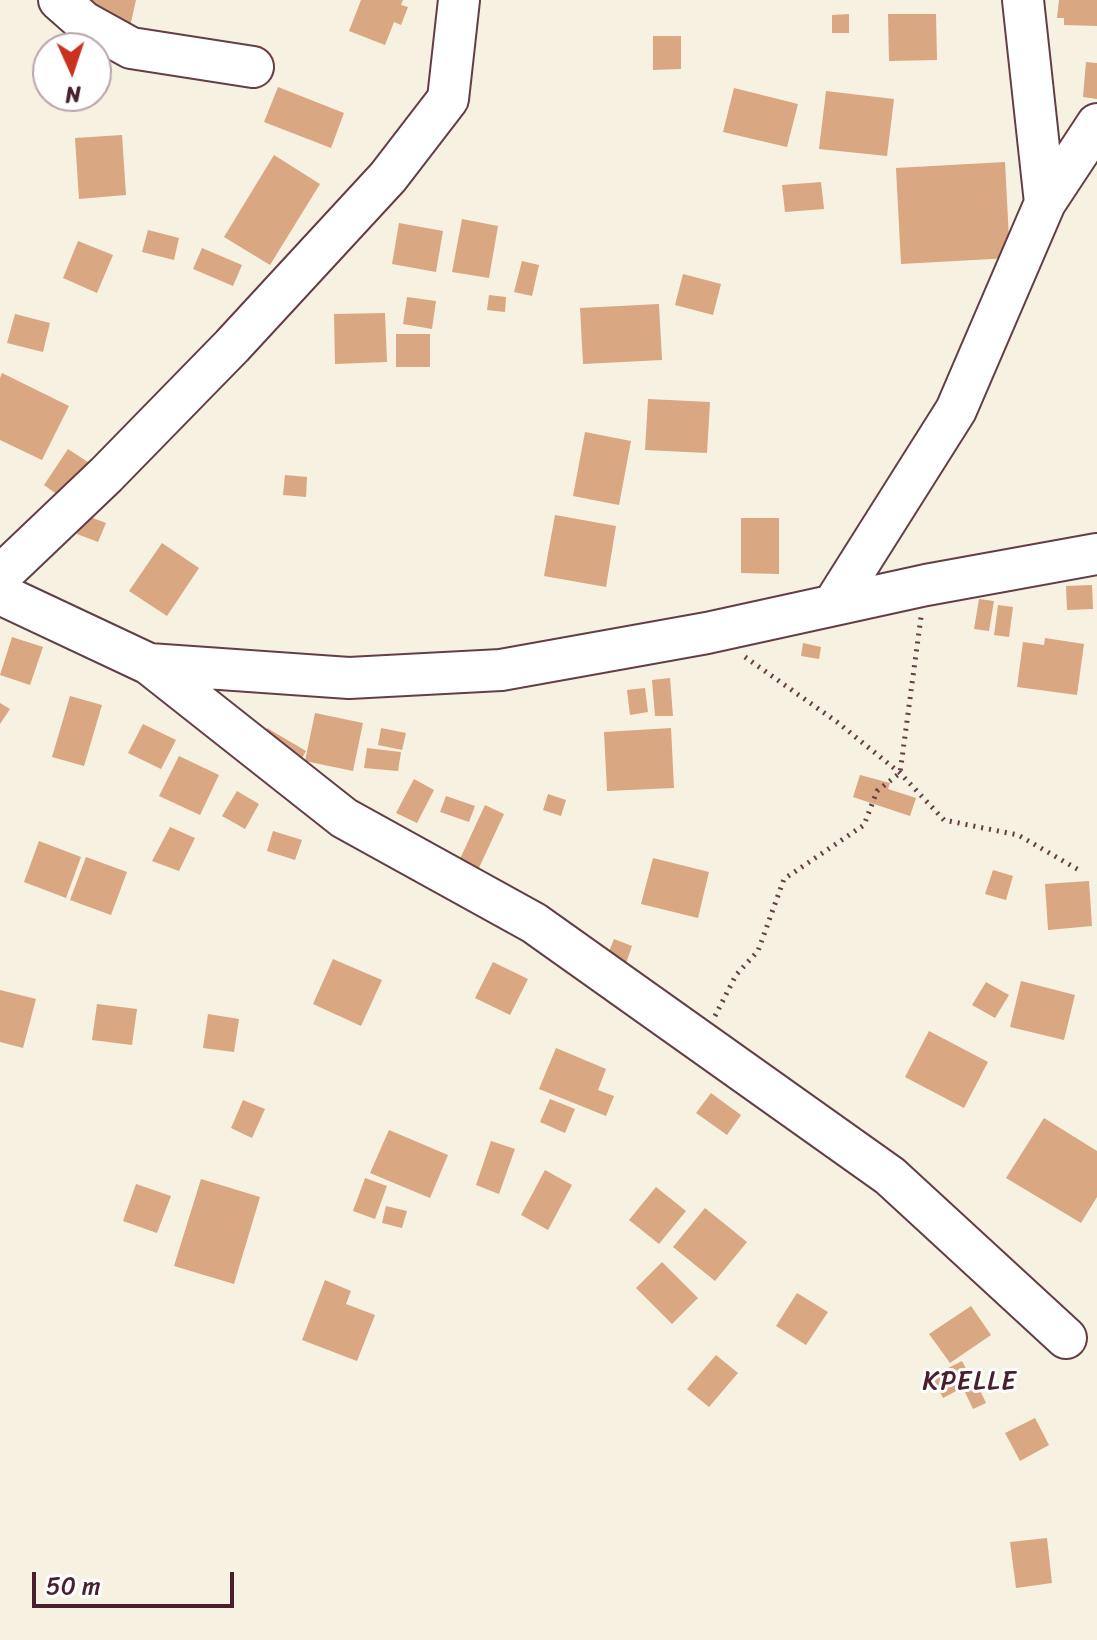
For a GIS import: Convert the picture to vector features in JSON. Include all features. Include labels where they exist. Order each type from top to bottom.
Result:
[{"type":"street","points":[[59,0],[84,22],[131,48],[253,67]]},
{"type":"street","points":[[0,576],[106,475],[221,357],[397,166],[448,99],[459,0]]},
{"type":"street","points":[[1023,0],[1045,203]]},
{"type":"street","points":[[833,605],[956,410],[1045,203],[1097,124]]},
{"type":"street","points":[[149,664],[349,678],[501,670],[707,633],[926,585],[1097,554]]},
{"type":"street","points":[[0,594],[149,664],[344,818],[534,923],[890,1176],[1066,1338]]},
{"type":"path","points":[[702,1043],[736,975],[758,951],[784,879],[864,825],[877,791],[900,773],[926,585]]},
{"type":"path","points":[[707,633],[837,722],[900,773],[944,820],[1018,835],[1079,870]]},
{"type":"building","points":[[86,0],[136,0],[129,31]]},
{"type":"building","points":[[361,0],[403,0],[401,5],[408,7],[401,25],[394,22],[385,45],[349,31]]},
{"type":"building","points":[[1059,0],[1097,0],[1097,26],[1064,25],[1064,18],[1057,18]]},
{"type":"building","points":[[849,14],[849,33],[832,33],[832,15]]},
{"type":"building","points":[[888,14],[936,14],[937,60],[889,61]]},
{"type":"building","points":[[653,36],[681,36],[681,69],[653,70]]},
{"type":"building","points":[[1086,62],[1097,63],[1097,99],[1083,97]]},
{"type":"building","points":[[278,87],[344,113],[331,148],[264,122]]},
{"type":"building","points":[[734,88],[798,104],[787,147],[723,132]]},
{"type":"building","points":[[826,91],[894,99],[887,156],[819,149]]},
{"type":"building","points":[[122,135],[126,195],[79,199],[75,138]]},
{"type":"building","points":[[274,155],[320,184],[270,265],[224,237]]},
{"type":"building","points":[[1005,162],[1010,258],[901,264],[896,168]]},
{"type":"building","points":[[821,182],[824,209],[785,212],[782,185]]},
{"type":"building","points":[[462,219],[498,226],[489,278],[452,272]]},
{"type":"building","points":[[399,223],[443,231],[436,272],[392,264]]},
{"type":"building","points":[[148,230],[179,238],[174,260],[142,252]]},
{"type":"building","points":[[78,241],[113,255],[97,293],[63,278]]},
{"type":"building","points":[[202,248],[242,265],[233,286],[193,269]]},
{"type":"building","points":[[522,261],[539,265],[532,296],[514,292]]},
{"type":"building","points":[[683,274],[721,284],[713,315],[675,305]]},
{"type":"building","points":[[489,295],[506,297],[505,312],[487,310]]},
{"type":"building","points":[[407,297],[436,301],[432,329],[403,324]]},
{"type":"building","points":[[659,304],[662,360],[583,364],[580,308]]},
{"type":"building","points":[[385,313],[387,362],[335,364],[334,314]]},
{"type":"building","points":[[15,314],[50,323],[43,352],[7,343]]},
{"type":"building","points":[[396,334],[430,334],[430,367],[396,367]]},
{"type":"building","points":[[2,373],[69,406],[42,460],[0,440]]},
{"type":"building","points":[[648,399],[710,402],[707,453],[645,450]]},
{"type":"building","points":[[585,432],[631,441],[619,505],[573,496]]},
{"type":"building","points":[[68,449],[94,466],[69,503],[44,485]]},
{"type":"building","points":[[285,475],[307,477],[306,497],[283,495]]},
{"type":"building","points":[[85,515],[106,523],[98,542],[77,534]]},
{"type":"building","points":[[555,515],[616,526],[606,587],[544,576]]},
{"type":"building","points":[[741,518],[779,518],[779,574],[741,573]]},
{"type":"building","points":[[162,543],[199,568],[167,616],[129,591]]},
{"type":"building","points":[[1092,585],[1093,609],[1067,610],[1066,586]]},
{"type":"building","points":[[979,599],[994,601],[989,631],[974,629]]},
{"type":"building","points":[[998,605],[1013,607],[1009,637],[994,635]]},
{"type":"building","points":[[12,637],[43,647],[30,685],[0,675]]},
{"type":"building","points":[[1045,638],[1084,644],[1077,695],[1017,687],[1023,642],[1044,645]]},
{"type":"building","points":[[803,643],[821,647],[819,659],[801,656]]},
{"type":"building","points":[[670,678],[673,716],[655,716],[652,680]]},
{"type":"building","points":[[645,688],[648,712],[630,715],[627,690]]},
{"type":"building","points":[[70,696],[102,705],[84,766],[52,757]]},
{"type":"building","points":[[0,703],[10,709],[0,724]]},
{"type":"building","points":[[315,713],[363,723],[353,771],[305,761]]},
{"type":"building","points":[[143,724],[176,740],[161,769],[128,753]]},
{"type":"building","points":[[267,728],[306,751],[295,771],[255,747]]},
{"type":"building","points":[[381,728],[406,733],[402,750],[378,745]]},
{"type":"building","points":[[671,728],[674,788],[607,791],[604,732]]},
{"type":"building","points":[[367,748],[401,752],[398,771],[364,768]]},
{"type":"building","points":[[179,756],[219,775],[200,815],[159,796]]},
{"type":"building","points":[[860,775],[890,783],[888,789],[916,798],[910,816],[853,797]]},
{"type":"building","points":[[414,779],[434,790],[417,823],[396,813]]},
{"type":"building","points":[[237,791],[259,804],[245,829],[222,816]]},
{"type":"building","points":[[548,794],[566,800],[561,816],[543,810]]},
{"type":"building","points":[[446,796],[475,806],[469,822],[440,812]]},
{"type":"building","points":[[485,805],[504,814],[478,870],[459,861]]},
{"type":"building","points":[[170,827],[195,838],[179,871],[152,861]]},
{"type":"building","points":[[273,831],[302,840],[295,860],[267,851]]},
{"type":"building","points":[[39,841],[81,857],[66,898],[24,882]]},
{"type":"building","points":[[86,857],[127,872],[111,915],[70,900]]},
{"type":"building","points":[[653,858],[709,872],[698,918],[641,904]]},
{"type":"building","points":[[993,870],[1013,876],[1006,900],[985,894]]},
{"type":"building","points":[[1089,881],[1092,926],[1048,930],[1045,884]]},
{"type":"building","points":[[614,939],[632,946],[625,966],[606,959]]},
{"type":"building","points":[[333,959],[382,980],[361,1026],[313,1004]]},
{"type":"building","points":[[493,962],[528,979],[510,1015],[475,998]]},
{"type":"building","points":[[1021,981],[1075,995],[1064,1040],[1010,1027]]},
{"type":"building","points":[[986,982],[1009,995],[995,1018],[972,1005]]},
{"type":"building","points":[[0,990],[36,999],[23,1048],[0,1042]]},
{"type":"building","points":[[97,1004],[137,1009],[132,1045],[92,1040]]},
{"type":"building","points":[[208,1014],[239,1019],[234,1052],[203,1048]]},
{"type":"building","points":[[929,1031],[988,1062],[964,1108],[905,1077]]},
{"type":"building","points":[[556,1048],[606,1069],[598,1090],[614,1096],[606,1116],[539,1089]]},
{"type":"building","points":[[711,1093],[741,1115],[727,1135],[696,1113]]},
{"type":"building","points":[[550,1099],[575,1109],[565,1133],[540,1122]]},
{"type":"building","points":[[243,1100],[265,1109],[252,1138],[231,1128]]},
{"type":"building","points":[[1044,1118],[1097,1151],[1097,1197],[1081,1223],[1006,1178]]},
{"type":"building","points":[[389,1130],[448,1155],[430,1198],[370,1173]]},
{"type":"building","points":[[491,1141],[515,1149],[499,1194],[476,1185]]},
{"type":"building","points":[[545,1170],[572,1185],[548,1230],[521,1215]]},
{"type":"building","points":[[365,1178],[387,1186],[375,1219],[353,1211]]},
{"type":"building","points":[[201,1179],[260,1197],[234,1284],[174,1266]]},
{"type":"building","points":[[136,1184],[171,1196],[157,1233],[123,1221]]},
{"type":"building","points":[[656,1187],[686,1211],[659,1244],[629,1220]]},
{"type":"building","points":[[386,1206],[407,1211],[402,1228],[382,1223]]},
{"type":"building","points":[[705,1208],[747,1242],[715,1281],[673,1247]]},
{"type":"building","points":[[662,1262],[698,1298],[672,1324],[636,1288]]},
{"type":"building","points":[[325,1280],[351,1291],[346,1304],[375,1315],[357,1361],[302,1340]]},
{"type":"building","points":[[797,1293],[828,1312],[806,1345],[776,1326]]},
{"type":"building","points":[[971,1306],[991,1335],[950,1363],[929,1334]]},
{"type":"building","points":[[716,1355],[738,1373],[709,1407],[687,1389]]},
{"type":"building","points":[[962,1361],[973,1382],[943,1398],[932,1376]]},
{"type":"building","points":[[977,1384],[986,1403],[973,1409],[964,1390]]},
{"type":"building","points":[[1035,1418],[1049,1445],[1020,1461],[1005,1433]]},
{"type":"building","points":[[1047,1538],[1052,1583],[1016,1588],[1010,1542]]},
{"type":"district","name":"KPELLE","points":[[970,1382]]}]
